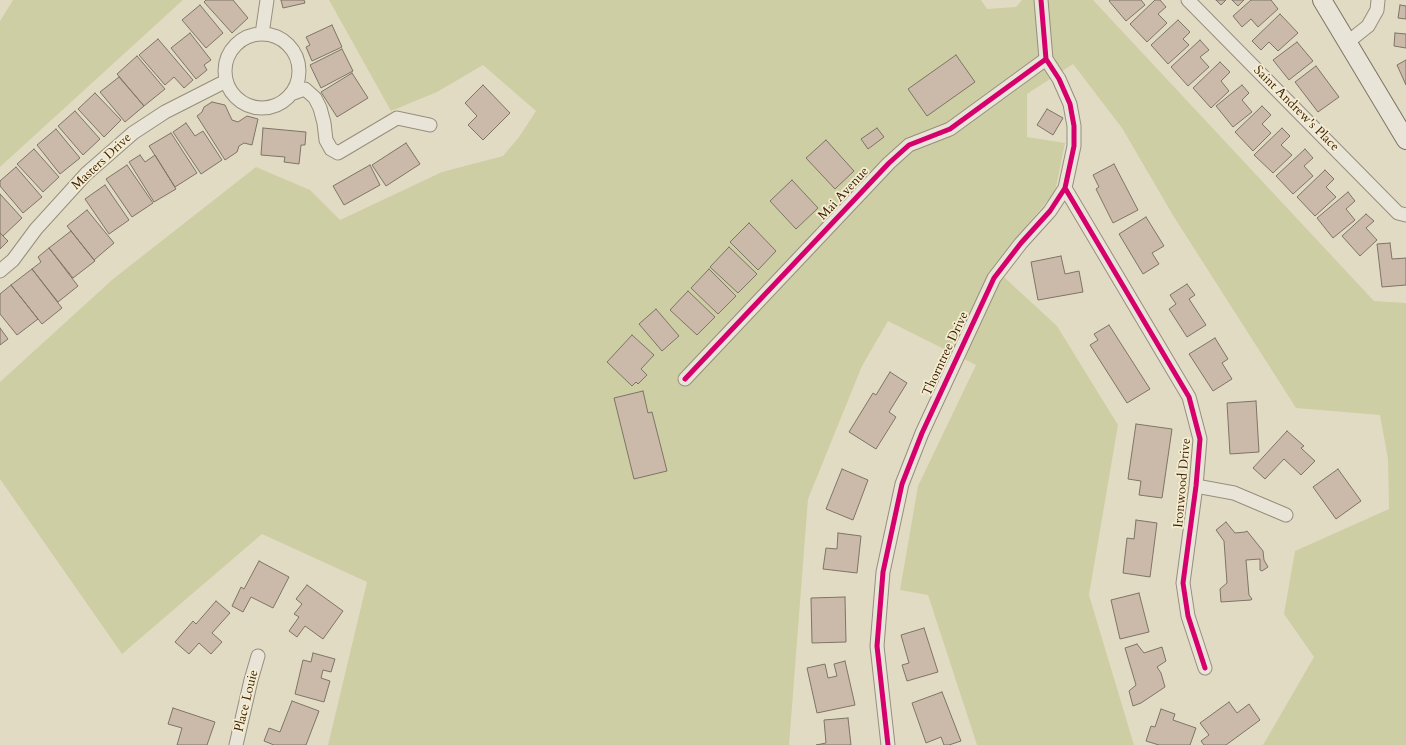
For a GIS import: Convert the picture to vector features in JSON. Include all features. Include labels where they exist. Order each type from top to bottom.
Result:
[{"type":"main road","points":[[1322,0],[1406,140]]},
{"type":"street","points":[[262,34],[267,0]]},
{"type":"street","name":"Thorntree Drive","points":[[888,745],[877,646],[883,572],[902,484],[925,426],[994,278],[1021,243],[1050,211],[1065,188],[1074,146],[1074,126],[1070,104],[1059,80],[1046,59],[1041,0]]},
{"type":"street","name":"Saint Andrew's Place","points":[[1188,0],[1398,213],[1406,215]]},
{"type":"street","points":[[1348,42],[1368,26],[1377,10],[1378,0]]},
{"type":"street","points":[[262,34],[274,36],[285,41],[293,50],[298,61],[299,73],[297,84],[291,94],[282,102],[272,107],[260,108],[249,106],[239,100],[231,92],[226,81],[225,70],[227,58],[232,48],[240,40],[251,35],[262,34]]},
{"type":"street","name":"Mai Avenue","points":[[685,379],[889,163],[909,145],[950,129],[1046,59]]},
{"type":"street","name":"Masters Drive","points":[[0,271],[13,260],[36,229],[86,174],[133,133],[165,112],[226,81]]},
{"type":"street","points":[[291,94],[304,89],[315,98],[320,108],[324,123],[326,140],[331,149],[338,153],[397,118],[430,125]]},
{"type":"street","name":"Ironwood Drive","points":[[1065,188],[1189,396],[1200,439],[1196,486],[1183,583],[1188,616],[1205,668]]},
{"type":"street","points":[[1196,486],[1234,493],[1286,515]]},
{"type":"street","name":"Place Louie","points":[[236,745],[258,656]]},
{"type":"green space","points":[[13,0],[183,0],[0,167],[0,21]]},
{"type":"green space","points":[[329,0],[981,0],[987,9],[1016,7],[1022,0],[1093,0],[1374,301],[1406,303],[1406,745],[1263,745],[1314,657],[1284,614],[1295,551],[1389,509],[1388,459],[1380,415],[1296,408],[1174,217],[1122,128],[1073,64],[1027,94],[1027,137],[1065,143],[1055,192],[1016,238],[994,268],[1057,326],[1118,425],[1089,595],[1134,745],[977,745],[928,595],[900,590],[918,486],[976,365],[888,321],[862,366],[808,499],[789,745],[328,745],[367,582],[262,534],[122,654],[0,479],[0,382],[113,279],[256,167],[310,190],[340,220],[442,172],[503,156],[519,137],[536,111],[483,65],[437,92],[391,111]]},
{"type":"building","points":[[206,0],[233,0],[248,18],[232,33],[204,2]]},
{"type":"building","points":[[281,0],[304,0],[305,3],[283,8]]},
{"type":"building","points":[[1141,0],[1145,5],[1126,21],[1109,1]]},
{"type":"building","points":[[1155,0],[1160,0],[1166,7],[1158,14],[1167,23],[1147,42],[1130,24]]},
{"type":"building","points":[[1216,0],[1226,0],[1221,5]]},
{"type":"building","points":[[1232,0],[1244,0],[1238,6]]},
{"type":"building","points":[[1251,0],[1271,0],[1278,9],[1258,27],[1251,19],[1242,27],[1233,16]]},
{"type":"building","points":[[200,5],[223,33],[206,48],[182,20]]},
{"type":"building","points":[[1400,5],[1406,6],[1406,19],[1398,18]]},
{"type":"building","points":[[1280,14],[1298,33],[1278,51],[1269,42],[1261,50],[1252,41]]},
{"type":"building","points":[[1178,20],[1190,32],[1183,39],[1189,45],[1168,64],[1151,45]]},
{"type":"building","points":[[332,25],[342,47],[312,61],[306,47],[310,45],[306,37]]},
{"type":"building","points":[[190,33],[211,60],[204,65],[207,70],[196,79],[171,48]]},
{"type":"building","points":[[1395,33],[1406,34],[1406,48],[1394,46]]},
{"type":"building","points":[[158,39],[193,80],[184,88],[174,77],[165,85],[139,55]]},
{"type":"building","points":[[1200,40],[1209,50],[1200,57],[1209,67],[1188,86],[1171,67]]},
{"type":"building","points":[[1297,42],[1313,61],[1289,80],[1273,60]]},
{"type":"building","points":[[342,49],[353,71],[321,88],[310,65]]},
{"type":"building","points":[[956,55],[975,82],[927,116],[908,89]]},
{"type":"building","points":[[137,56],[165,89],[144,106],[117,74]]},
{"type":"building","points":[[1406,60],[1406,85],[1397,65]]},
{"type":"building","points":[[1220,62],[1230,72],[1221,81],[1229,91],[1211,108],[1193,88]]},
{"type":"building","points":[[1316,66],[1339,97],[1318,112],[1295,82]]},
{"type":"building","points":[[352,73],[368,98],[337,117],[321,92]]},
{"type":"building","points":[[119,77],[144,106],[125,122],[100,92]]},
{"type":"building","points":[[483,85],[510,113],[483,140],[468,125],[477,116],[465,103]]},
{"type":"building","points":[[1242,85],[1249,93],[1242,100],[1252,112],[1233,127],[1216,106]]},
{"type":"building","points":[[95,93],[121,120],[104,137],[78,109]]},
{"type":"building","points":[[212,102],[225,105],[232,120],[238,122],[247,116],[258,119],[252,145],[244,143],[239,146],[237,152],[225,160],[197,116],[202,112],[204,107]]},
{"type":"building","points":[[1262,106],[1271,115],[1262,124],[1271,133],[1253,151],[1235,132]]},
{"type":"building","points":[[1047,109],[1063,118],[1053,135],[1037,125]]},
{"type":"building","points":[[75,111],[100,139],[83,155],[58,126]]},
{"type":"building","points":[[186,123],[195,136],[203,131],[222,160],[201,174],[173,132]]},
{"type":"building","points":[[263,128],[306,132],[305,145],[301,145],[299,164],[284,162],[285,157],[261,155]]},
{"type":"building","points":[[877,128],[884,137],[868,149],[861,139]]},
{"type":"building","points":[[1282,128],[1290,136],[1281,145],[1292,155],[1273,173],[1254,155]]},
{"type":"building","points":[[56,129],[80,158],[60,174],[37,145]]},
{"type":"building","points":[[171,133],[197,173],[175,187],[149,146]]},
{"type":"building","points":[[826,140],[854,171],[835,189],[806,158]]},
{"type":"building","points":[[406,143],[420,164],[386,186],[372,165]]},
{"type":"building","points":[[34,149],[59,177],[43,192],[17,164]]},
{"type":"building","points":[[1305,149],[1313,158],[1304,166],[1313,176],[1293,194],[1276,176]]},
{"type":"building","points":[[140,155],[145,162],[155,155],[176,189],[154,202],[129,162]]},
{"type":"building","points":[[1114,164],[1138,210],[1113,223],[1096,189],[1099,187],[1093,175]]},
{"type":"building","points":[[127,165],[153,203],[132,217],[106,179]]},
{"type":"building","points":[[370,165],[380,185],[344,205],[333,186]]},
{"type":"building","points":[[16,167],[42,197],[23,213],[0,186],[0,181]]},
{"type":"building","points":[[1325,170],[1334,179],[1326,187],[1336,197],[1315,216],[1297,197]]},
{"type":"building","points":[[792,180],[818,208],[796,229],[770,201]]},
{"type":"building","points":[[105,185],[129,220],[109,234],[85,199]]},
{"type":"building","points":[[1348,192],[1355,201],[1346,209],[1355,220],[1333,238],[1317,218]]},
{"type":"building","points":[[0,194],[22,218],[3,236],[0,233]]},
{"type":"building","points":[[87,210],[114,243],[94,260],[67,226]]},
{"type":"building","points":[[1366,214],[1374,221],[1366,228],[1377,240],[1360,256],[1342,236]]},
{"type":"building","points":[[1146,217],[1164,246],[1152,253],[1159,264],[1143,274],[1119,234]]},
{"type":"building","points":[[749,223],[776,251],[758,270],[730,242]]},
{"type":"building","points":[[71,231],[95,261],[73,278],[49,248]]},
{"type":"building","points":[[0,233],[8,241],[0,249]]},
{"type":"building","points":[[1390,243],[1392,259],[1406,258],[1406,285],[1382,287],[1377,244]]},
{"type":"building","points":[[729,247],[757,274],[738,293],[710,267]]},
{"type":"building","points":[[49,248],[78,286],[58,302],[32,269],[41,262],[38,257]]},
{"type":"building","points":[[1061,256],[1065,274],[1079,271],[1083,292],[1038,300],[1031,262]]},
{"type":"building","points":[[32,269],[62,308],[42,324],[11,285]]},
{"type":"building","points":[[709,269],[736,296],[718,314],[691,288]]},
{"type":"building","points":[[1187,284],[1195,295],[1189,299],[1206,325],[1187,337],[1169,309],[1176,304],[1170,295]]},
{"type":"building","points":[[11,285],[38,319],[17,335],[0,314],[0,294]]},
{"type":"building","points":[[688,291],[715,317],[697,335],[670,310]]},
{"type":"building","points":[[656,309],[679,336],[662,351],[639,324]]},
{"type":"building","points":[[1109,325],[1150,389],[1127,403],[1090,345],[1098,340],[1094,334]]},
{"type":"building","points":[[0,328],[8,339],[0,345]]},
{"type":"building","points":[[632,335],[654,355],[641,369],[647,375],[638,384],[636,382],[632,386],[607,362]]},
{"type":"building","points":[[1215,338],[1228,359],[1222,363],[1232,379],[1213,391],[1189,354]]},
{"type":"building","points":[[890,372],[907,383],[889,412],[896,417],[876,449],[849,432],[873,393],[876,395]]},
{"type":"building","points":[[643,391],[648,413],[652,412],[667,471],[634,479],[614,398]]},
{"type":"building","points":[[1256,401],[1259,452],[1230,454],[1227,403]]},
{"type":"building","points":[[1136,424],[1172,429],[1162,498],[1139,495],[1141,481],[1128,479]]},
{"type":"building","points":[[1287,431],[1304,446],[1301,448],[1315,461],[1301,475],[1284,459],[1265,479],[1253,468]]},
{"type":"building","points":[[842,469],[868,480],[853,520],[826,509]]},
{"type":"building","points":[[1338,469],[1361,501],[1336,519],[1313,487]]},
{"type":"building","points":[[1136,520],[1157,523],[1150,577],[1123,573],[1127,538],[1134,539]]},
{"type":"building","points":[[1226,522],[1235,533],[1247,531],[1263,551],[1264,560],[1268,567],[1262,571],[1260,570],[1260,559],[1246,560],[1249,595],[1252,599],[1251,600],[1221,602],[1220,589],[1227,583],[1224,541],[1216,530]]},
{"type":"building","points":[[838,533],[861,536],[857,573],[823,569],[826,548],[837,549]]},
{"type":"building","points":[[259,561],[289,577],[273,608],[251,597],[243,612],[232,606],[241,587],[244,589]]},
{"type":"building","points":[[307,585],[343,611],[323,639],[305,626],[297,637],[289,631],[299,617],[294,614],[302,604],[296,599]]},
{"type":"building","points":[[1139,593],[1149,632],[1120,639],[1111,600]]},
{"type":"building","points":[[845,597],[846,642],[812,643],[811,598]]},
{"type":"building","points":[[216,601],[230,613],[212,633],[222,642],[211,654],[199,643],[189,654],[175,642],[193,621],[196,624]]},
{"type":"building","points":[[924,628],[938,672],[907,681],[902,665],[909,663],[901,635]]},
{"type":"building","points":[[1137,644],[1144,653],[1162,647],[1166,661],[1157,667],[1161,673],[1165,687],[1141,703],[1133,706],[1129,691],[1136,685],[1125,648]]},
{"type":"building","points":[[313,653],[335,659],[331,672],[323,670],[321,678],[330,681],[324,702],[295,694],[303,660],[311,662]]},
{"type":"building","points":[[845,661],[855,705],[817,713],[807,668],[825,664],[828,678],[837,676],[834,664]]},
{"type":"building","points":[[942,692],[961,741],[949,745],[944,745],[941,737],[926,743],[912,703]]},
{"type":"building","points":[[292,701],[319,711],[306,745],[274,745],[264,741],[269,728],[280,732]]},
{"type":"building","points":[[1229,702],[1237,713],[1249,704],[1260,720],[1226,745],[1204,745],[1201,741],[1209,735],[1200,723]]},
{"type":"building","points":[[173,708],[215,722],[207,745],[177,745],[182,728],[168,724]]},
{"type":"building","points":[[1161,709],[1175,714],[1173,720],[1196,728],[1190,745],[1159,745],[1146,741],[1151,726],[1155,727]]},
{"type":"building","points":[[848,718],[851,745],[816,745],[826,743],[824,720]]},
{"type":"cycle path","points":[[888,745],[877,646],[883,572],[902,484],[922,433],[994,278],[1021,243],[1050,211],[1065,188],[1074,146],[1074,126],[1070,104],[1059,79],[1046,59],[1041,0]]},
{"type":"cycle path","points":[[685,379],[889,163],[909,145],[950,129],[1046,59]]},
{"type":"cycle path","points":[[1065,188],[1189,397],[1200,439],[1196,486],[1183,583],[1188,616],[1205,668]]}]
